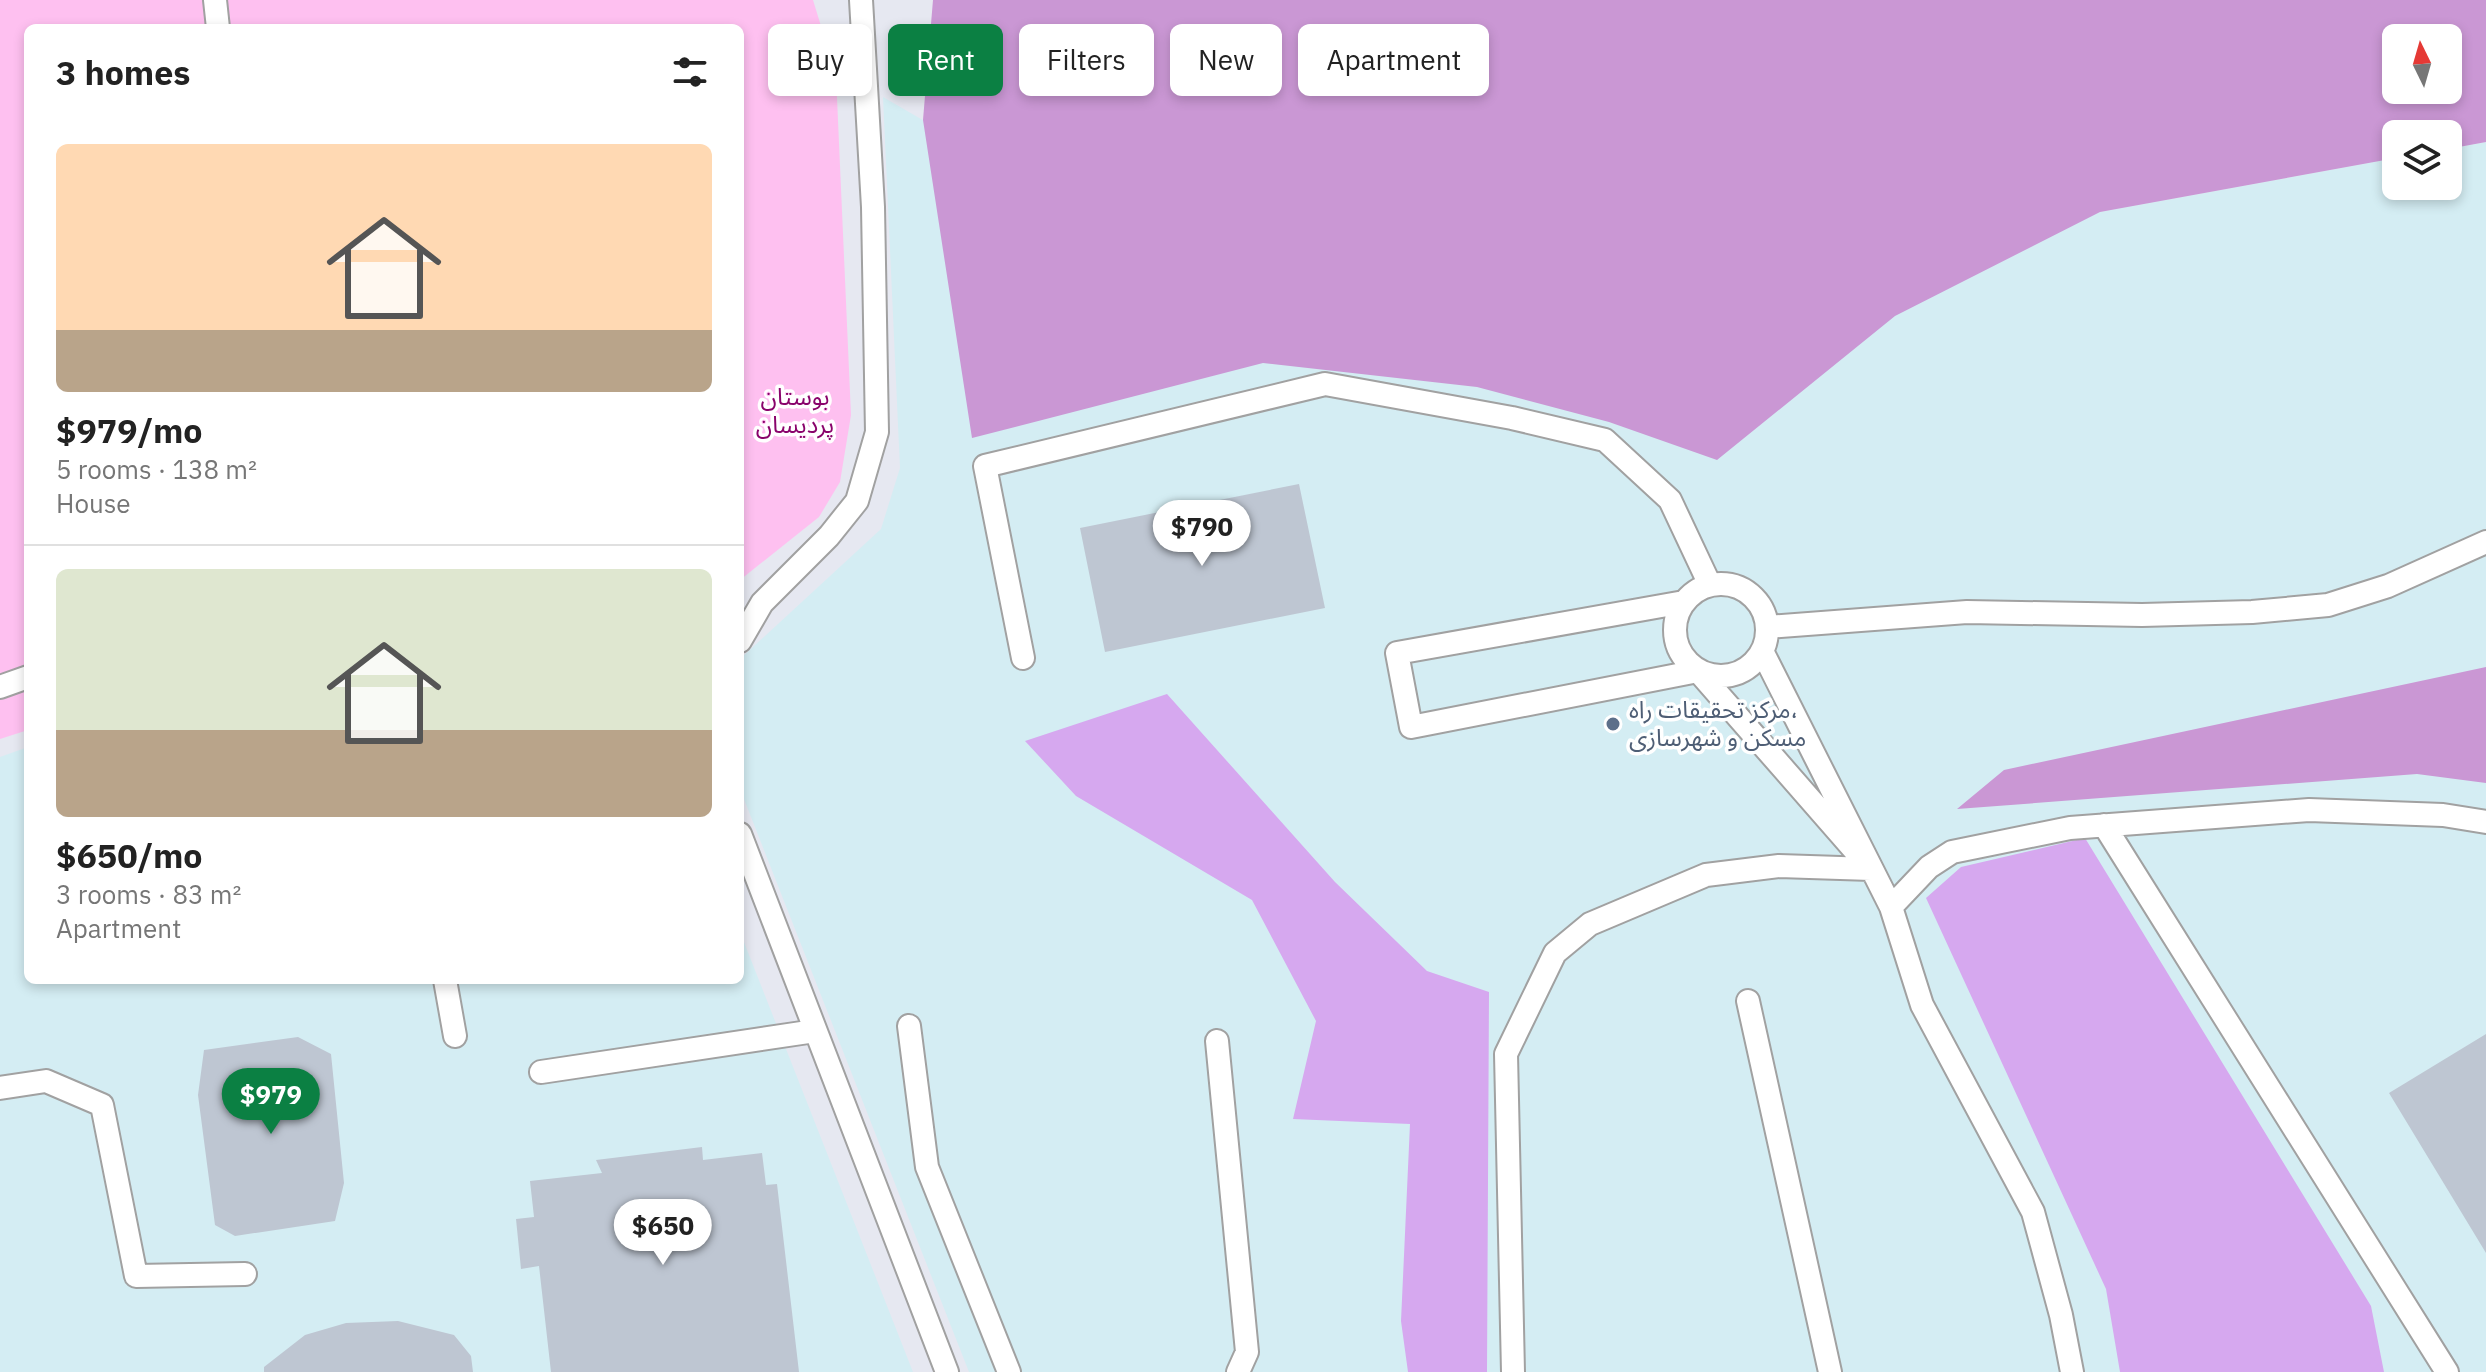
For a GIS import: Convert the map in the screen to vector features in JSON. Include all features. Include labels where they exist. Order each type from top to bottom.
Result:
[{"type":"lane","points":[[215,0],[218,24]]},
{"type":"lane","points":[[744,634],[762,603],[829,536],[857,501],[877,432],[873,207],[861,0]]},
{"type":"lane","points":[[1023,658],[985,466],[1325,384],[1512,418],[1605,440],[1670,500],[1710,585]]},
{"type":"lane","points":[[1767,627],[1967,612],[2142,615],[2252,612],[2328,605],[2388,586],[2486,542]]},
{"type":"lane","points":[[1684,602],[1397,653],[1411,727],[1698,671],[1727,676],[1742,672],[1762,651],[1767,627],[1762,608],[1753,596],[1726,584],[1710,585],[1695,591],[1684,602],[1676,616],[1677,647],[1686,661],[1698,671],[1871,869]]},
{"type":"lane","points":[[744,610],[762,603]]},
{"type":"lane","points":[[1762,651],[1891,907],[1922,1005],[2033,1212],[2061,1315],[2072,1372]]},
{"type":"lane","points":[[0,687],[24,678]]},
{"type":"lane","points":[[1891,907],[1929,867],[1952,852],[2070,828],[2309,810],[2443,815],[2486,822]]},
{"type":"lane","points":[[2104,825],[2447,1372]]},
{"type":"lane","points":[[744,845],[947,1372]]},
{"type":"lane","points":[[1513,1372],[1506,1054],[1555,953],[1590,924],[1706,875],[1779,866],[1871,869]]},
{"type":"lane","points":[[446,984],[455,1036]]},
{"type":"lane","points":[[1748,1001],[1830,1372]]},
{"type":"lane","points":[[909,1026],[927,1167],[1009,1372]]},
{"type":"lane","points":[[541,1072],[815,1031]]},
{"type":"lane","points":[[1217,1041],[1247,1352],[1238,1372]]},
{"type":"lane","points":[[0,1088],[46,1081],[102,1105],[136,1276],[245,1274]]},
{"type":"shaded area","points":[[933,0],[2486,0],[2486,142],[2462,146],[2462,120],[2382,120],[2382,161],[2100,212],[1895,316],[1717,460],[1609,422],[1477,387],[1263,363],[972,438],[923,120],[925,96],[1003,96],[1003,24],[931,24]]},
{"type":"shaded area","name":"مرکز تحقیقات راه، مسکن و شهرسازی","points":[[883,97],[1325,353],[2382,161],[2382,200],[2462,200],[2462,146],[2486,142],[2486,1372],[969,1372],[744,799],[744,655],[881,529],[900,468]]},
{"type":"shaded area","points":[[2486,667],[2486,783],[2417,774],[1957,809],[2004,770]]},
{"type":"shaded area","points":[[1167,694],[1335,882],[1427,971],[1489,992],[1487,1372],[1408,1372],[1401,1321],[1410,1124],[1293,1119],[1316,1021],[1252,900],[1076,796],[1025,741]]},
{"type":"shaded area","points":[[24,748],[24,984],[744,984],[744,942],[913,1372],[0,1372],[0,757]]},
{"type":"shaded area","points":[[2085,838],[2371,1306],[2384,1372],[2120,1372],[2106,1289],[1926,898],[1961,867]]},
{"type":"green space","name":"بوستان پردیسان","points":[[0,0],[813,0],[820,24],[768,24],[768,96],[837,96],[851,415],[840,482],[819,517],[744,577],[744,24],[24,24],[24,731],[0,739]]},
{"type":"building","points":[[1299,484],[1325,608],[1105,652],[1080,528]]},
{"type":"building","points":[[2486,1034],[2486,1253],[2389,1093]]},
{"type":"building","points":[[298,1037],[331,1054],[344,1183],[335,1221],[235,1236],[215,1225],[198,1095],[204,1050]]},
{"type":"building","points":[[702,1147],[703,1160],[762,1153],[766,1185],[777,1184],[799,1372],[551,1372],[539,1266],[521,1269],[516,1219],[534,1217],[530,1181],[602,1173],[596,1160]]},
{"type":"building","points":[[398,1321],[454,1335],[471,1356],[473,1372],[264,1372],[264,1367],[305,1335],[346,1323]]},
{"type":"place","name":"مرکز تحقیقات راه، مسکن و شهرسازی","points":[[1613,724]]}]
